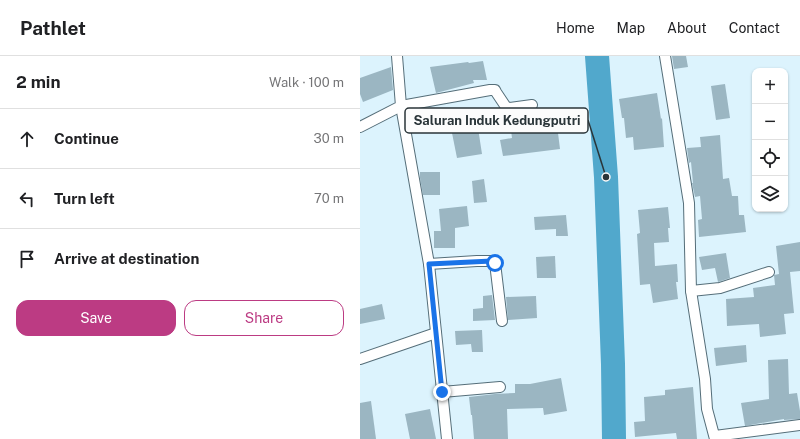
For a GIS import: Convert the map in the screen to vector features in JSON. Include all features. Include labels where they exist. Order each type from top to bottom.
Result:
[{"type":"street","points":[[397,56],[401,106],[429,264],[447,439]]},
{"type":"street","points":[[665,56],[689,203],[691,291],[705,379],[707,409],[715,437],[800,425]]},
{"type":"street","points":[[360,127],[401,106],[490,90],[495,90],[506,107],[510,108],[532,105]]},
{"type":"street","points":[[429,264],[494,261],[502,321]]},
{"type":"street","points":[[691,291],[720,288],[769,272]]},
{"type":"street","points":[[360,359],[436,333]]},
{"type":"street","points":[[442,392],[500,387]]},
{"type":"building","points":[[672,56],[686,56],[688,67],[674,69]]},
{"type":"building","points":[[483,61],[487,80],[473,80],[474,83],[436,93],[430,67]]},
{"type":"building","points":[[391,67],[393,90],[363,102],[360,94],[360,78]]},
{"type":"building","points":[[725,84],[730,118],[716,120],[711,86]]},
{"type":"building","points":[[657,93],[661,119],[662,118],[664,147],[634,150],[633,137],[626,138],[624,118],[622,118],[619,99]]},
{"type":"building","points":[[555,109],[560,149],[503,156],[500,140],[512,138],[509,115]]},
{"type":"building","points":[[478,128],[482,154],[457,158],[452,133]]},
{"type":"building","points":[[720,135],[723,179],[729,178],[732,196],[738,196],[739,215],[744,215],[746,232],[699,237],[698,220],[702,219],[700,196],[695,197],[692,183],[691,162],[689,163],[687,148],[701,147],[700,137]]},
{"type":"building","points":[[420,172],[440,172],[440,195],[423,195]]},
{"type":"building","points":[[484,179],[487,202],[474,203],[472,181]]},
{"type":"building","points":[[467,206],[469,226],[455,228],[455,248],[434,248],[434,231],[441,231],[439,209]]},
{"type":"building","points":[[668,207],[670,228],[668,228],[669,242],[654,243],[655,266],[677,264],[678,282],[676,282],[678,299],[653,303],[650,284],[640,285],[637,234],[640,233],[638,210]]},
{"type":"building","points":[[566,215],[568,236],[556,236],[556,229],[535,230],[534,217]]},
{"type":"building","points":[[800,242],[800,271],[790,272],[794,313],[784,314],[786,334],[760,337],[759,324],[727,326],[726,299],[754,297],[753,288],[775,285],[774,275],[779,274],[776,246]]},
{"type":"building","points":[[726,253],[730,278],[718,282],[715,268],[702,270],[699,257]]},
{"type":"building","points":[[555,256],[556,278],[537,278],[536,257]]},
{"type":"building","points":[[492,295],[495,320],[473,321],[473,309],[483,308],[483,296]]},
{"type":"building","points":[[536,296],[537,318],[508,320],[506,297]]},
{"type":"building","points":[[382,304],[385,319],[360,324],[360,309]]},
{"type":"building","points":[[482,330],[483,352],[472,352],[471,344],[456,345],[455,331]]},
{"type":"building","points":[[746,345],[747,362],[716,366],[714,348]]},
{"type":"building","points":[[788,359],[789,394],[797,393],[800,419],[784,419],[745,426],[741,403],[769,399],[768,360]]},
{"type":"building","points":[[561,378],[567,411],[544,415],[543,408],[507,409],[508,439],[474,439],[469,397],[515,393],[515,384],[530,384]]},
{"type":"building","points":[[693,387],[697,439],[677,439],[676,433],[635,437],[634,422],[645,421],[644,397],[665,395],[665,390]]},
{"type":"building","points":[[371,401],[376,439],[360,439],[360,403]]},
{"type":"building","points":[[430,409],[436,439],[410,439],[405,414]]},
{"type":"waterway","points":[[597,56],[606,177],[613,364],[614,439]]},
{"type":"place","name":"Saluran Induk Kedungputri","points":[[606,177]]},
{"type":"route","points":[[442,392],[429,264],[492,261],[495,263]]}]
